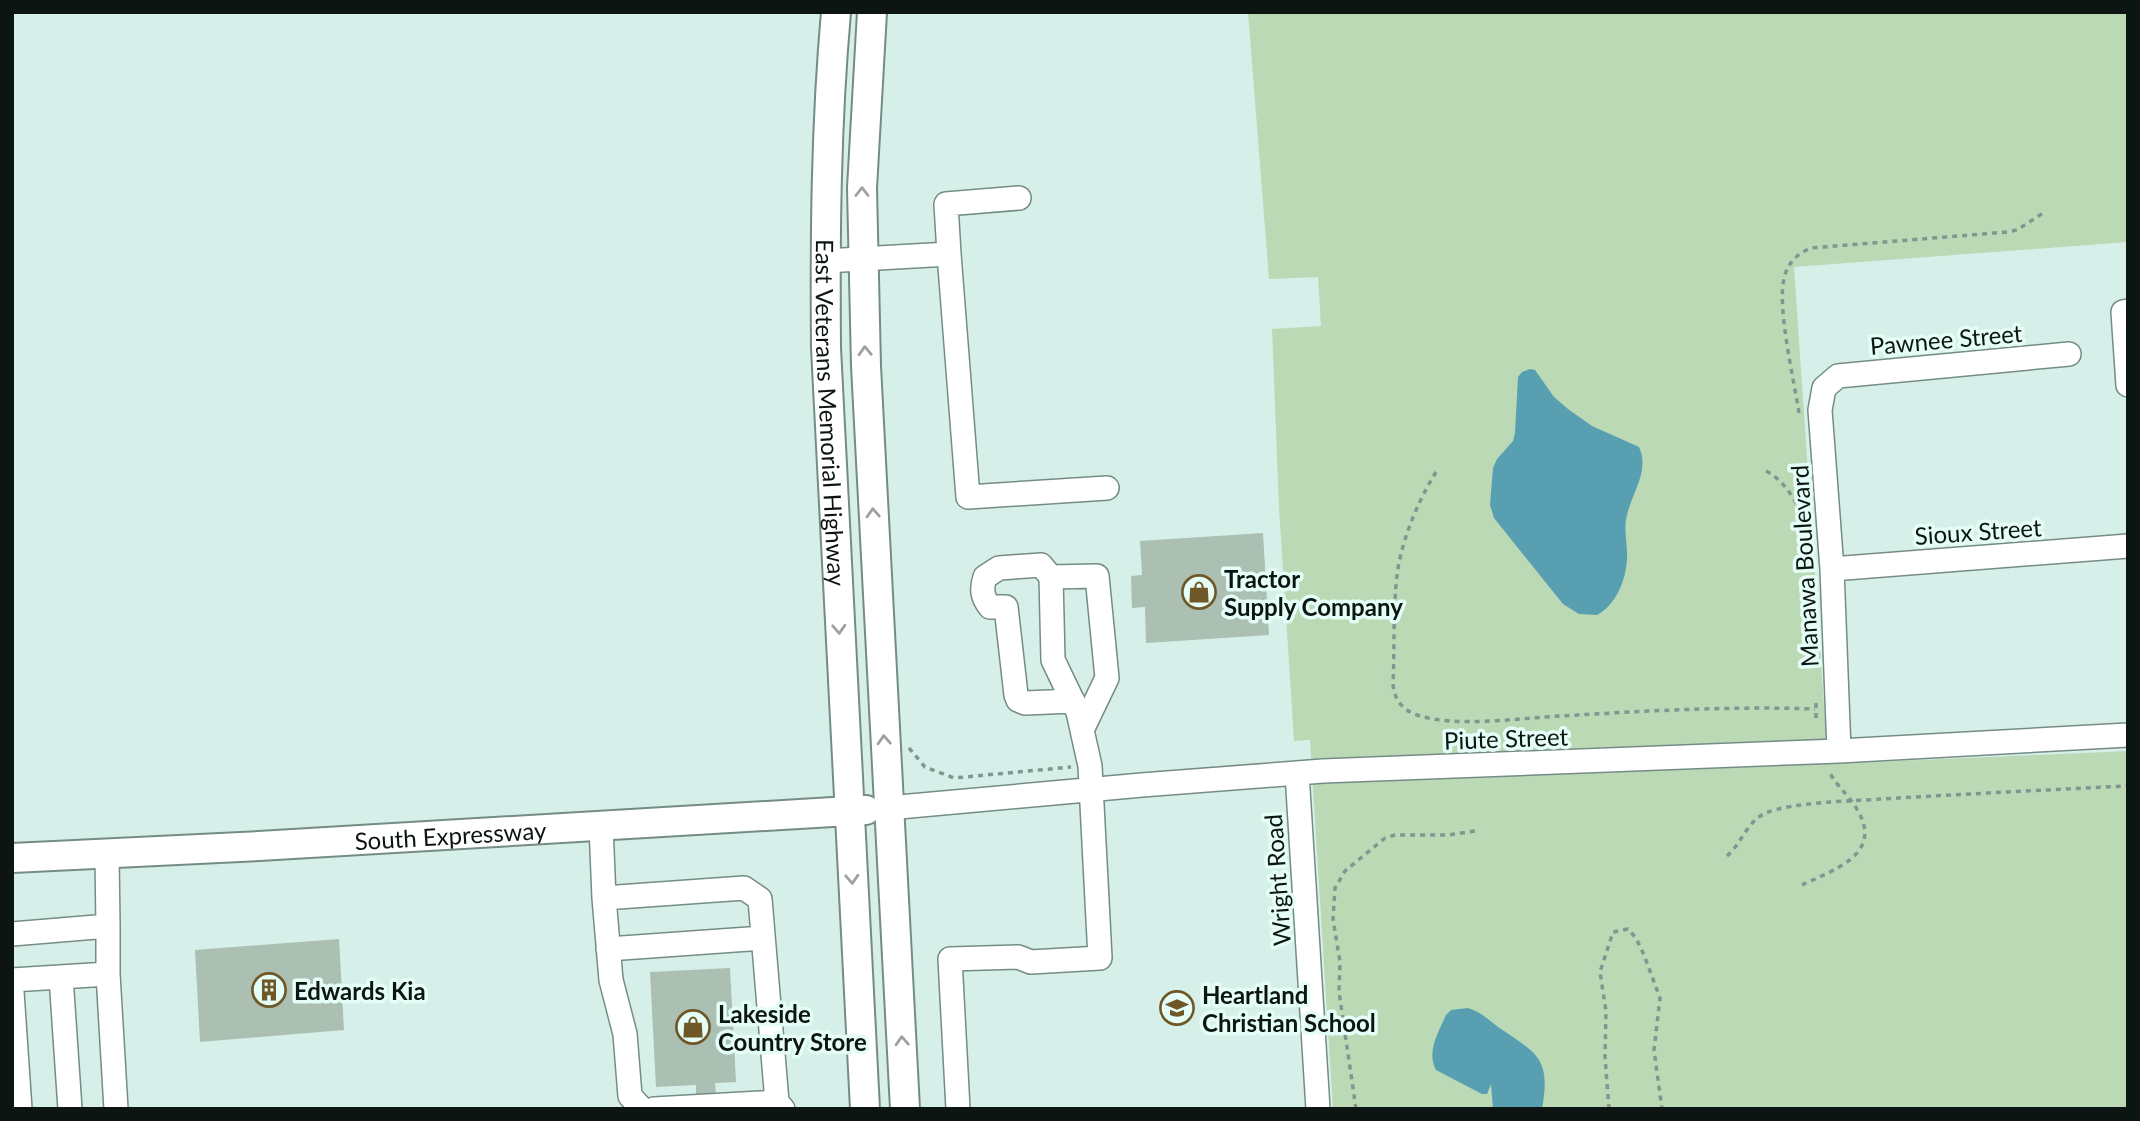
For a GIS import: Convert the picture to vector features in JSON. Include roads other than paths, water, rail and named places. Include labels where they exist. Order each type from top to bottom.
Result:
[{"type":"main road","name":"East Veterans Memorial Highway","points":[[836,12],[827,147],[826,348],[865,1109]]},
{"type":"main road","name":"East Veterans Memorial Highway","points":[[872,12],[862,188],[866,366],[905,1109]]},
{"type":"main road","name":"South Expressway","points":[[12,859],[888,808]]},
{"type":"street","points":[[1019,198],[946,204],[968,497],[1107,488]]},
{"type":"street","points":[[825,261],[863,261],[949,254]]},
{"type":"street","points":[[2125,312],[2128,385]]},
{"type":"street","name":"Pawnee Street","points":[[1829,381],[1838,376],[2069,354]]},
{"type":"street","name":"Manawa Boulevard","points":[[1829,381],[1822,393],[1821,410],[1832,569],[1839,751]]},
{"type":"street","name":"Sioux Street","points":[[1832,569],[2128,546]]},
{"type":"street","points":[[958,1109],[950,959],[1018,957],[1031,962],[1100,958],[1090,765],[1073,701],[1054,660],[1051,577],[1041,565],[999,568],[985,576],[982,586],[983,599],[990,607],[1006,607],[1018,700],[1025,703],[1073,701]]},
{"type":"street","points":[[1051,577],[1097,576],[1107,678],[1082,730]]},
{"type":"street","name":"Piute Street","points":[[888,808],[1297,773],[1839,751],[2128,735]]},
{"type":"street","name":"Wright Road","points":[[1297,773],[1318,1109]]},
{"type":"street","points":[[601,826],[611,980],[625,1034],[630,1096],[642,1109]]},
{"type":"street","points":[[107,855],[108,974],[116,1109]]},
{"type":"street","points":[[604,898],[744,888],[760,899],[780,1105],[654,1109]]},
{"type":"street","points":[[12,934],[108,926]]},
{"type":"street","points":[[608,949],[763,938]]},
{"type":"street","points":[[12,980],[108,974]]},
{"type":"street","points":[[61,977],[70,1109]]},
{"type":"street","points":[[12,992],[20,1109]]},
{"type":"water","points":[[1530,369],[1535,370],[1554,397],[1568,409],[1592,426],[1639,447],[1642,456],[1641,473],[1626,521],[1625,575],[1615,598],[1597,615],[1579,614],[1563,604],[1494,518],[1490,505],[1493,468],[1497,459],[1513,441],[1515,433],[1518,377]]},
{"type":"water","points":[[1468,1008],[1481,1014],[1524,1045],[1539,1060],[1545,1079],[1542,1109],[1493,1109],[1491,1084],[1487,1094],[1482,1094],[1436,1070],[1433,1049],[1446,1015],[1451,1010]]},
{"type":"place","name":"Tractor Supply Company","points":[[1199,592]]},
{"type":"place","name":"Edwards Kia","points":[[269,990]]},
{"type":"place","name":"Heartland Christian School","points":[[1177,1008]]},
{"type":"place","name":"Lakeside Country Store","points":[[693,1027]]}]
